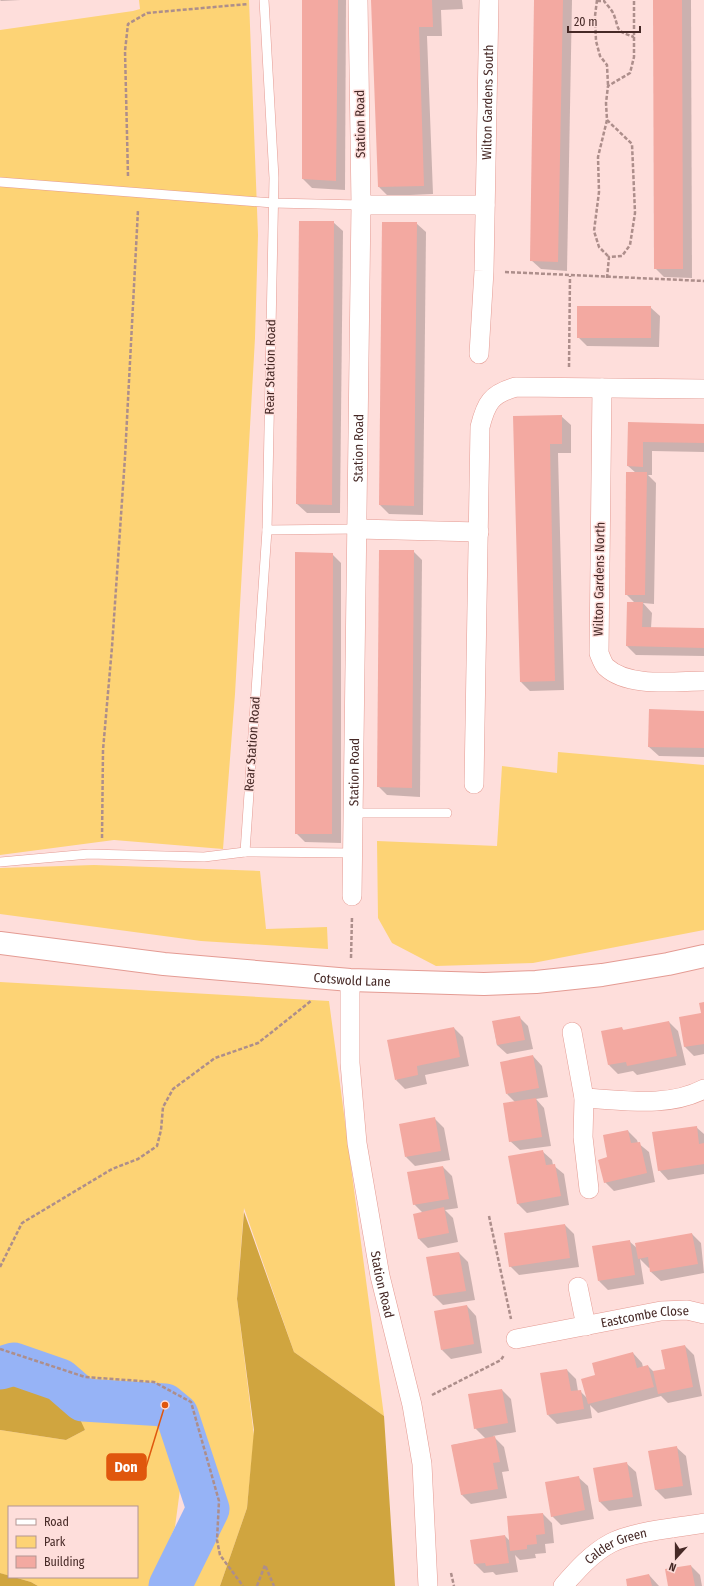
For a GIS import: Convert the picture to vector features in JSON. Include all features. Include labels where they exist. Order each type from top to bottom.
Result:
[{"type":"street","name":"Station Road","points":[[352,896],[361,205],[358,0]]},
{"type":"street","name":"Wilton Gardens South","points":[[479,354],[484,271],[489,0]]},
{"type":"street","points":[[361,205],[485,205]]},
{"type":"street","points":[[474,784],[480,427],[484,412],[491,398],[502,391],[516,387],[704,389]]},
{"type":"street","name":"Wilton Gardens North","points":[[602,388],[599,653],[605,666],[617,675],[632,680],[704,681]]},
{"type":"street","points":[[357,529],[479,532]]},
{"type":"street","name":"Cotswold Lane","points":[[0,943],[164,964],[345,980],[484,984],[536,982],[602,975],[668,964],[704,956]]},
{"type":"street","name":"Station Road","points":[[345,980],[357,1143],[380,1276],[412,1405],[422,1464],[428,1586]]},
{"type":"street","points":[[572,1032],[584,1098],[583,1137],[589,1190]]},
{"type":"street","points":[[584,1098],[656,1101],[680,1099],[704,1089]]},
{"type":"street","name":"Eastcombe Close","points":[[578,1287],[586,1326]]},
{"type":"street","name":"Eastcombe Close","points":[[516,1339],[674,1310],[704,1314]]},
{"type":"street","name":"Calder Green","points":[[563,1586],[593,1556],[611,1543],[634,1536],[704,1523]]},
{"type":"lane","name":"Rear Station Road","points":[[245,852],[268,530],[274,178],[264,1]]},
{"type":"lane","points":[[0,182],[273,203],[361,205]]},
{"type":"lane","points":[[268,530],[357,529]]},
{"type":"lane","points":[[353,813],[447,813]]},
{"type":"lane","points":[[0,862],[89,854],[204,857],[245,852],[352,853]]},
{"type":"path","points":[[607,120],[632,144],[635,213],[630,245],[622,256],[609,257],[599,248],[594,231],[599,192],[598,157],[607,120],[606,103],[608,86],[607,65],[600,56],[596,41],[595,16],[597,0],[604,1],[614,14],[616,27],[620,32],[634,37]]},
{"type":"path","points":[[608,86],[630,73],[634,57],[634,0]]},
{"type":"path","points":[[129,192],[125,51],[128,24],[147,13],[264,1]]},
{"type":"path","points":[[102,854],[103,750],[112,648],[125,457],[138,193]]},
{"type":"path","points":[[607,278],[609,257]]},
{"type":"path","points":[[484,271],[607,278],[704,281]]},
{"type":"path","points":[[569,387],[570,276]]},
{"type":"path","points":[[0,1267],[22,1223],[106,1172],[138,1159],[157,1146],[161,1130],[163,1108],[173,1089],[215,1058],[258,1043],[345,980],[352,896]]},
{"type":"path","points":[[412,1405],[501,1360],[516,1339],[489,1216]]},
{"type":"path","points":[[0,1349],[85,1377],[154,1382],[191,1402],[219,1501],[217,1540],[220,1555],[243,1586]]},
{"type":"path","points":[[257,1586],[265,1565],[274,1586]]},
{"type":"green space","points":[[139,0],[249,0],[258,235],[255,338],[235,694],[223,849],[114,840],[0,855],[0,30],[133,11],[140,9]]},
{"type":"green space","points":[[558,752],[704,765],[704,930],[533,963],[436,966],[392,943],[378,918],[377,841],[497,846],[502,766],[557,773]]},
{"type":"green space","points":[[94,865],[260,871],[266,929],[327,927],[328,949],[201,941],[0,914],[0,868]]},
{"type":"green space","points":[[0,982],[329,1001],[384,1416],[294,1352],[244,1208],[237,1299],[254,1436],[247,1508],[220,1586],[181,1586],[214,1503],[208,1476],[190,1423],[175,1399],[146,1390],[86,1384],[34,1363],[0,1355]]},
{"type":"green space","points":[[73,1412],[139,1412],[167,1430],[181,1482],[175,1527],[149,1586],[38,1586],[17,1578],[138,1578],[138,1506],[8,1506],[8,1576],[0,1573],[0,1430],[66,1440],[85,1430]]},
{"type":"shaded area","points":[[244,1212],[294,1352],[384,1416],[395,1586],[220,1586],[247,1508],[254,1430],[237,1299]]},
{"type":"shaded area","points":[[5,1382],[42,1392],[78,1415],[85,1430],[66,1440],[0,1430],[0,1383]]},
{"type":"shaded area","points":[[0,1573],[8,1575],[8,1578],[17,1578],[31,1582],[38,1586],[0,1586]]},
{"type":"building","points":[[302,0],[338,0],[336,181],[302,179]]},
{"type":"building","points":[[371,0],[432,0],[433,27],[419,27],[424,186],[378,187]]},
{"type":"building","points":[[534,0],[563,0],[558,262],[530,261]]},
{"type":"building","points":[[653,0],[682,0],[683,269],[654,269]]},
{"type":"building","points":[[299,221],[334,221],[332,505],[296,504]]},
{"type":"building","points":[[382,222],[417,222],[414,506],[379,505]]},
{"type":"building","points":[[577,306],[651,306],[651,338],[577,338]]},
{"type":"building","points":[[562,415],[562,444],[550,444],[555,681],[520,682],[513,416]]},
{"type":"building","points":[[628,422],[704,424],[704,443],[643,442],[643,467],[627,466]]},
{"type":"building","points":[[626,472],[647,472],[645,595],[625,595]]},
{"type":"building","points":[[379,550],[414,550],[412,788],[377,787]]},
{"type":"building","points":[[295,552],[333,553],[332,834],[295,834]]},
{"type":"building","points":[[627,602],[643,602],[642,627],[704,628],[704,648],[626,646]]},
{"type":"building","points":[[649,709],[704,711],[704,748],[648,747]]},
{"type":"building","points":[[704,1002],[704,1044],[684,1047],[679,1017],[701,1013],[699,1003]]},
{"type":"building","points":[[520,1016],[525,1040],[497,1045],[492,1021]]},
{"type":"building","points":[[669,1021],[677,1056],[627,1066],[626,1062],[608,1065],[601,1031],[622,1027],[623,1030]]},
{"type":"building","points":[[454,1027],[460,1057],[417,1066],[418,1075],[395,1080],[387,1040]]},
{"type":"building","points":[[533,1055],[539,1088],[506,1094],[500,1062]]},
{"type":"building","points":[[536,1098],[542,1137],[509,1142],[503,1103]]},
{"type":"building","points":[[435,1117],[441,1151],[405,1157],[399,1124]]},
{"type":"building","points":[[697,1126],[699,1144],[704,1143],[704,1164],[658,1171],[652,1132]]},
{"type":"building","points":[[628,1130],[631,1143],[640,1142],[647,1173],[604,1183],[598,1160],[607,1157],[603,1135]]},
{"type":"building","points":[[543,1150],[546,1165],[555,1164],[561,1196],[517,1204],[508,1156]]},
{"type":"building","points":[[443,1166],[449,1199],[413,1205],[407,1172]]},
{"type":"building","points":[[444,1207],[449,1233],[418,1239],[413,1214]]},
{"type":"building","points":[[565,1224],[570,1258],[509,1267],[504,1233]]},
{"type":"building","points":[[692,1233],[698,1264],[650,1272],[648,1257],[638,1259],[635,1243]]},
{"type":"building","points":[[630,1240],[635,1275],[598,1281],[592,1246]]},
{"type":"building","points":[[459,1252],[466,1291],[433,1296],[426,1257]]},
{"type":"building","points":[[467,1305],[474,1344],[441,1350],[434,1311]]},
{"type":"building","points":[[685,1345],[693,1387],[658,1394],[653,1371],[665,1369],[661,1350]]},
{"type":"building","points":[[633,1352],[637,1368],[648,1365],[654,1387],[588,1404],[581,1379],[595,1375],[592,1363]]},
{"type":"building","points":[[567,1369],[571,1391],[581,1390],[584,1409],[547,1415],[540,1373]]},
{"type":"building","points":[[502,1389],[508,1423],[474,1429],[468,1394]]},
{"type":"building","points":[[495,1436],[500,1462],[493,1463],[498,1489],[461,1495],[451,1445]]},
{"type":"building","points":[[677,1446],[683,1486],[655,1490],[648,1451]]},
{"type":"building","points":[[627,1462],[633,1497],[599,1502],[593,1468]]},
{"type":"building","points":[[579,1476],[585,1510],[551,1517],[545,1482]]},
{"type":"building","points":[[543,1513],[545,1534],[536,1535],[537,1544],[527,1545],[527,1549],[510,1551],[507,1516]]},
{"type":"building","points":[[505,1535],[509,1563],[486,1566],[485,1563],[474,1564],[470,1540]]},
{"type":"building","points":[[691,1565],[695,1586],[668,1586],[665,1569]]},
{"type":"building","points":[[649,1574],[652,1586],[627,1586],[626,1579]]},
{"type":"waterway","points":[[0,1368],[14,1364],[60,1380],[83,1400],[165,1405],[177,1415],[208,1509],[170,1586]]},
{"type":"place","name":"Don","points":[[165,1405]]}]
